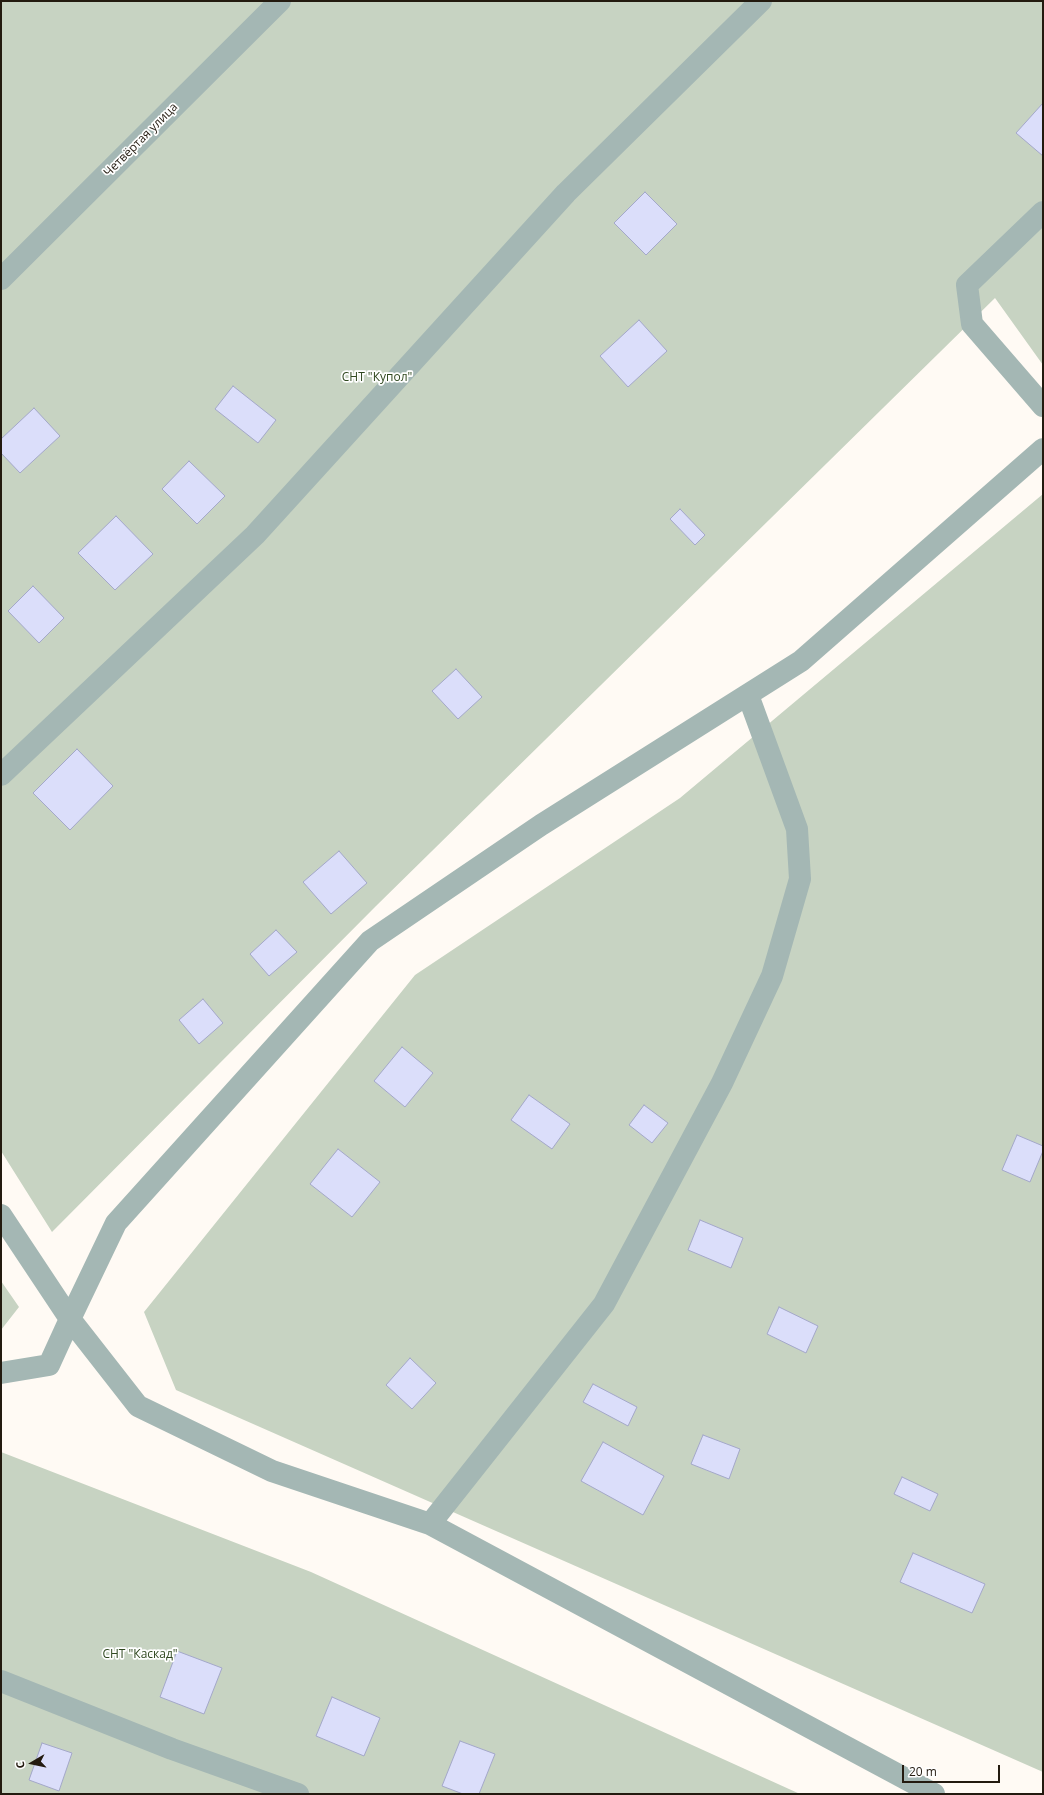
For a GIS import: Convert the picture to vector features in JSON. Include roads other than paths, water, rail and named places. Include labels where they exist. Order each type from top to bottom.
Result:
[{"type":"street","name":"Четвёртая улица","points":[[1,279],[280,1]]},
{"type":"street","points":[[1,775],[255,535],[566,193],[761,1]]},
{"type":"street","points":[[1043,212],[967,285],[972,324],[1043,406]]},
{"type":"street","points":[[1,1374],[49,1365],[116,1223],[370,941],[541,825],[801,661],[1043,449]]},
{"type":"street","points":[[430,1524],[604,1304],[722,1082],[772,976],[800,879],[797,829],[748,694]]},
{"type":"street","points":[[1,1215],[70,1319],[138,1406],[272,1470],[430,1524],[934,1794]]},
{"type":"street","points":[[1,1681],[172,1749],[298,1794]]},
{"type":"park label","name":"СНТ \"Купол\"","points":[[377,378]]},
{"type":"park label","name":"СНТ \"Каскад\"","points":[[140,1655]]}]
